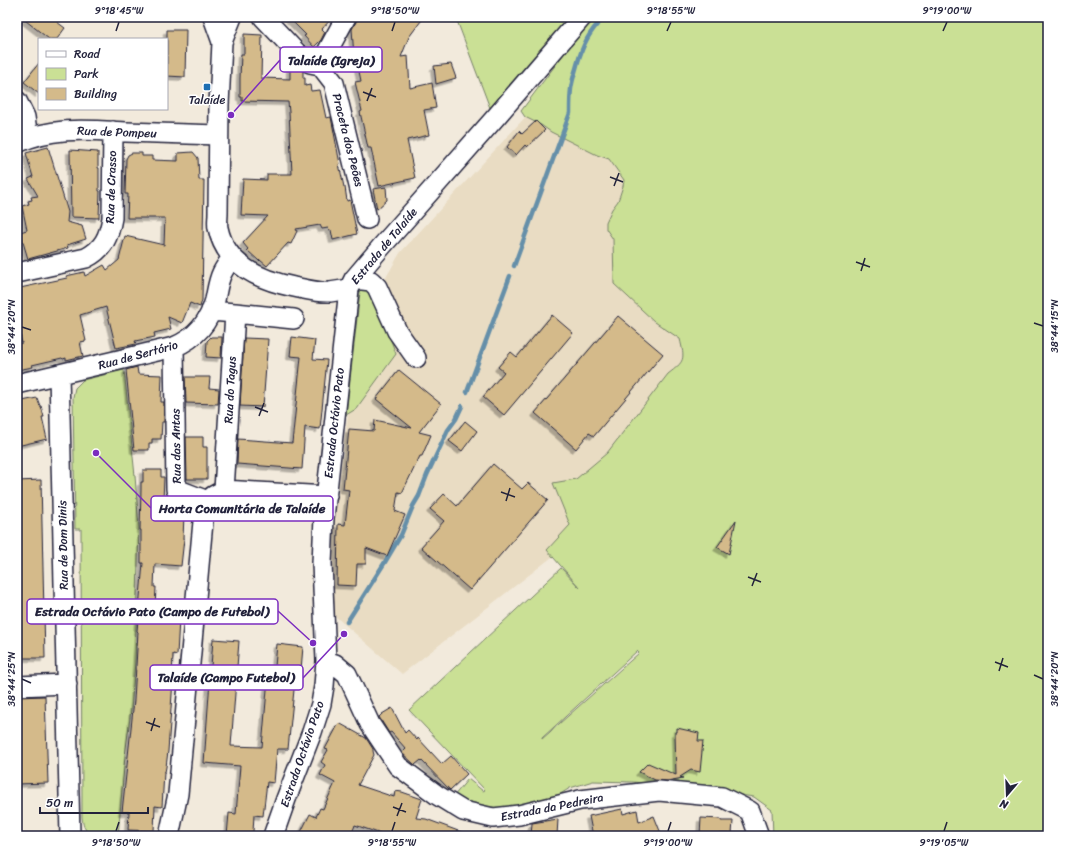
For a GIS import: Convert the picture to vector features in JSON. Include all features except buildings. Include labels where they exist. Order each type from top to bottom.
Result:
[{"type":"street","name":"Estrada de Talaíde","points":[[213,17],[222,42]]},
{"type":"street","name":"Estrada de Talaíde","points":[[232,17],[222,42],[219,87],[218,227],[222,240],[232,257],[240,265],[262,278],[281,284],[329,292],[351,284],[382,246],[582,17]]},
{"type":"street","points":[[263,17],[298,54],[310,63],[320,65],[346,17]]},
{"type":"street","name":"Praceta dos Peões","points":[[320,65],[334,82],[367,219]]},
{"type":"street","points":[[17,100],[25,117],[22,140]]},
{"type":"street","name":"Rua de Pompeu","points":[[22,140],[46,132],[80,130],[218,134]]},
{"type":"street","name":"Rua de Crasso","points":[[17,273],[86,258],[95,254],[102,245],[110,230],[112,218],[113,131]]},
{"type":"street","name":"Rua de Sertório","points":[[17,384],[174,347],[189,339],[202,328],[208,319],[222,272],[232,257]]},
{"type":"street","points":[[351,284],[371,281],[377,288],[397,331],[416,358]]},
{"type":"street","name":"Estrada Octávio Pato","points":[[273,836],[312,732],[321,704],[324,686],[326,660],[322,563],[324,518],[351,284]]},
{"type":"street","points":[[211,312],[294,319]]},
{"type":"street","name":"Rua do Tagus","points":[[224,490],[235,313]]},
{"type":"street","name":"Rua das Antas","points":[[174,347],[176,489],[205,500]]},
{"type":"street","name":"Rua de Dom Dinis","points":[[59,374],[70,836]]},
{"type":"street","points":[[169,836],[178,794],[205,500],[224,490],[327,496]]},
{"type":"street","name":"Estrada da Pedreira","points":[[326,660],[335,664],[346,674],[370,724],[398,766],[437,795],[463,811],[493,818],[519,816],[580,800],[659,791],[722,797],[750,811],[759,836]]},
{"type":"street","points":[[17,686],[67,684]]},
{"type":"shaded area","points":[[542,99],[638,154],[700,355],[583,533],[402,674],[328,610],[331,543],[360,323],[400,253]]},
{"type":"green space","points":[[569,17],[490,108],[456,18]]},
{"type":"green space","points":[[594,17],[1048,17],[1048,836],[773,836],[772,810],[754,797],[692,788],[633,782],[593,781],[570,788],[541,806],[505,809],[468,804],[453,797],[468,779],[483,791],[485,790],[409,710],[561,568],[580,588],[547,550],[570,525],[553,483],[576,479],[607,453],[668,374],[681,363],[683,356],[680,339],[655,322],[614,284],[613,239],[606,229],[606,222],[612,209],[618,201],[624,180],[609,159],[597,155],[551,132],[525,117],[521,111],[575,39]],"holes":[[[637,651],[639,653],[542,739]]]},
{"type":"green space","points":[[365,287],[373,293],[396,354],[356,409],[346,415],[360,292]]},
{"type":"green space","points":[[124,370],[139,528],[135,662],[118,836],[94,836],[86,830],[83,825],[82,817],[81,529],[75,529],[73,397],[75,388],[83,380]]},
{"type":"waterway","points":[[514,266],[570,113],[571,86],[582,51],[590,33],[604,17]]},
{"type":"waterway","points":[[467,392],[510,276]]},
{"type":"waterway","points":[[347,622],[401,535],[448,430],[456,419],[462,406]]},
{"type":"place","name":"Talaíde","points":[[207,87]]},
{"type":"place","name":"Talaíde (Igreja)","points":[[231,115]]},
{"type":"place","name":"Horta Comunitária de Talaíde","points":[[96,453]]},
{"type":"place","name":"Talaíde (Campo Futebol)","points":[[344,634]]},
{"type":"place","name":"Estrada Octávio Pato (Campo de Futebol)","points":[[313,643]]}]
